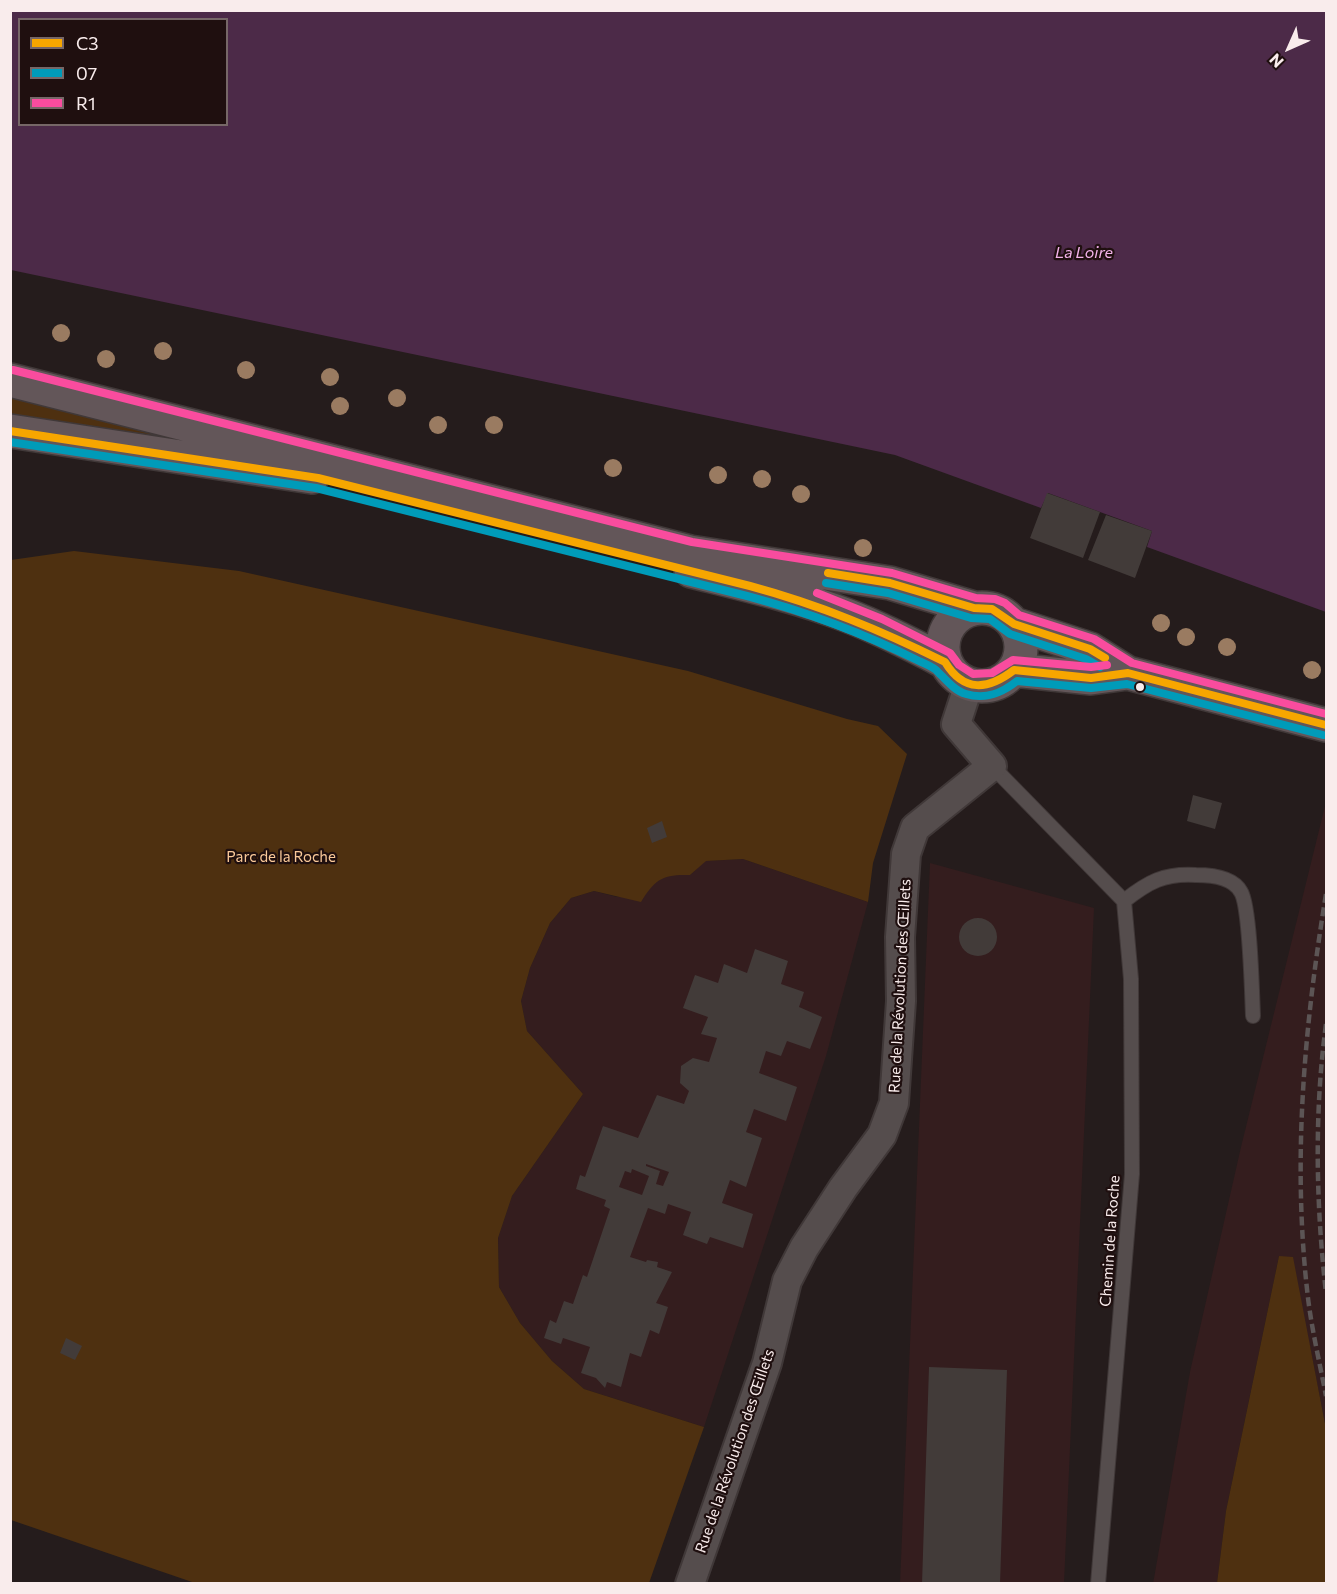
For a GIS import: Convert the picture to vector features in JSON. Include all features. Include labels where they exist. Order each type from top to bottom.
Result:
[{"type":"main road","points":[[10,380],[680,549],[890,583],[974,608],[1000,612],[1014,624],[1090,649],[1128,673],[1326,725]]},
{"type":"main road","points":[[10,430],[318,478],[363,489],[810,602],[878,628],[945,662]]},
{"type":"main road","points":[[974,608],[958,615],[947,628],[942,645],[945,662],[951,672],[969,684],[983,686],[998,683],[1014,670],[1022,647],[1014,624]]},
{"type":"main road","points":[[1014,670],[1090,678],[1128,673]]},
{"type":"street","points":[[969,684],[956,724],[992,766]]},
{"type":"street","name":"Rue de la Révolution des Œillets","points":[[690,1584],[767,1363],[787,1281],[804,1248],[836,1198],[882,1135],[894,1103],[901,1002],[900,937],[906,854],[915,828],[992,766]]},
{"type":"lane","points":[[992,766],[1124,901],[1148,882],[1181,874],[1212,875],[1232,883],[1242,892],[1246,911],[1253,1016]]},
{"type":"lane","name":"Chemin de la Roche","points":[[1098,1584],[1131,1174],[1131,980],[1124,901]]},
{"type":"shaded area","points":[[1326,802],[1326,1429],[1310,1347],[1279,1256],[1226,1511],[1217,1583],[1153,1584],[1190,1372],[1241,1147]]},
{"type":"shaded area","points":[[743,859],[868,902],[826,1056],[704,1427],[584,1389],[552,1361],[520,1323],[499,1287],[498,1238],[512,1196],[583,1094],[527,1031],[521,1001],[530,968],[550,923],[571,898],[594,891],[617,897],[670,875],[690,875],[705,861]]},
{"type":"shaded area","points":[[930,863],[1094,908],[1064,1583],[900,1584]]},
{"type":"green space","points":[[11,393],[220,446],[11,420]]},
{"type":"green space","name":"Parc de la Roche","points":[[74,551],[239,571],[688,671],[847,719],[878,726],[907,754],[873,863],[868,902],[743,859],[706,861],[690,875],[666,877],[656,883],[641,902],[594,891],[571,898],[550,923],[530,968],[521,1001],[527,1031],[583,1094],[512,1196],[498,1238],[499,1287],[520,1323],[552,1361],[584,1389],[704,1427],[649,1583],[195,1583],[11,1520],[11,560]]},
{"type":"green space","points":[[1279,1256],[1293,1257],[1326,1429],[1326,1583],[1217,1583],[1226,1511]]},
{"type":"water","name":"La Loire","points":[[10,11],[1326,11],[1326,612],[1147,547],[1152,531],[1048,493],[1041,508],[895,455],[11,270]]},
{"type":"building","points":[[1047,493],[1100,512],[1083,558],[1030,538]]},
{"type":"building","points":[[1106,515],[1152,531],[1135,578],[1088,560]]},
{"type":"building","points":[[1193,795],[1222,803],[1215,829],[1187,821]]},
{"type":"building","points":[[662,821],[667,837],[652,843],[647,828]]},
{"type":"building","points":[[978,918],[991,924],[997,937],[991,950],[978,956],[965,950],[959,937],[965,924]]},
{"type":"building","points":[[755,949],[788,961],[781,984],[804,992],[799,1007],[822,1017],[810,1049],[787,1041],[781,1056],[766,1051],[759,1073],[797,1087],[786,1121],[754,1109],[746,1132],[762,1138],[746,1187],[730,1180],[722,1203],[753,1214],[743,1248],[710,1237],[707,1244],[683,1235],[691,1212],[668,1204],[665,1214],[648,1208],[630,1257],[646,1262],[647,1260],[658,1262],[657,1267],[672,1272],[656,1303],[668,1307],[659,1334],[650,1330],[641,1357],[630,1353],[621,1387],[607,1382],[605,1388],[596,1378],[581,1373],[590,1347],[563,1338],[561,1344],[544,1338],[550,1320],[556,1323],[564,1301],[573,1304],[583,1275],[587,1277],[610,1209],[604,1206],[606,1200],[576,1189],[580,1175],[585,1177],[603,1126],[638,1138],[657,1095],[684,1104],[689,1091],[680,1083],[681,1066],[693,1058],[709,1062],[717,1038],[701,1034],[708,1017],[683,1008],[695,975],[718,983],[724,964],[747,973]],"holes":[[[646,1164],[669,1172],[663,1186],[656,1184],[660,1171]],[[632,1169],[649,1176],[642,1195],[619,1187],[625,1171],[631,1173]]]},
{"type":"building","points":[[66,1338],[82,1346],[75,1360],[60,1353]]},
{"type":"building","points":[[929,1367],[1007,1370],[1000,1584],[922,1584]]},
{"type":"railway","points":[[1326,894],[1306,1045],[1301,1146],[1303,1247],[1308,1298],[1326,1396]]},
{"type":"railway","points":[[1326,1024],[1318,1125],[1318,1193],[1326,1293]]},
{"type":"transit line","name":"R1","points":[[13,370],[692,542],[892,573],[976,598],[995,599],[1005,603],[1019,615],[1094,639],[1132,663],[1326,714]]},
{"type":"transit line","name":"C3","points":[[10,431],[318,478],[750,586],[825,610],[897,639],[945,662],[952,672],[968,683],[977,685],[995,682],[1014,670],[1091,678],[1128,673],[1326,725]]},
{"type":"transit line","name":"07","points":[[10,442],[316,488],[747,596],[813,616],[877,641],[932,667],[958,690],[973,696],[993,694],[1017,681],[1091,688],[1127,684],[1323,735]]},
{"type":"transit line","name":"C3","points":[[828,573],[890,583],[974,608],[992,609],[1014,624],[1090,649],[1105,658]]},
{"type":"transit line","name":"07","points":[[826,583],[888,593],[971,618],[990,619],[1010,634],[1086,659],[1100,667]]},
{"type":"transit line","name":"R1","points":[[817,593],[882,619],[950,653],[959,665],[973,674],[992,673],[1013,660],[1091,667],[1107,665]]}]
